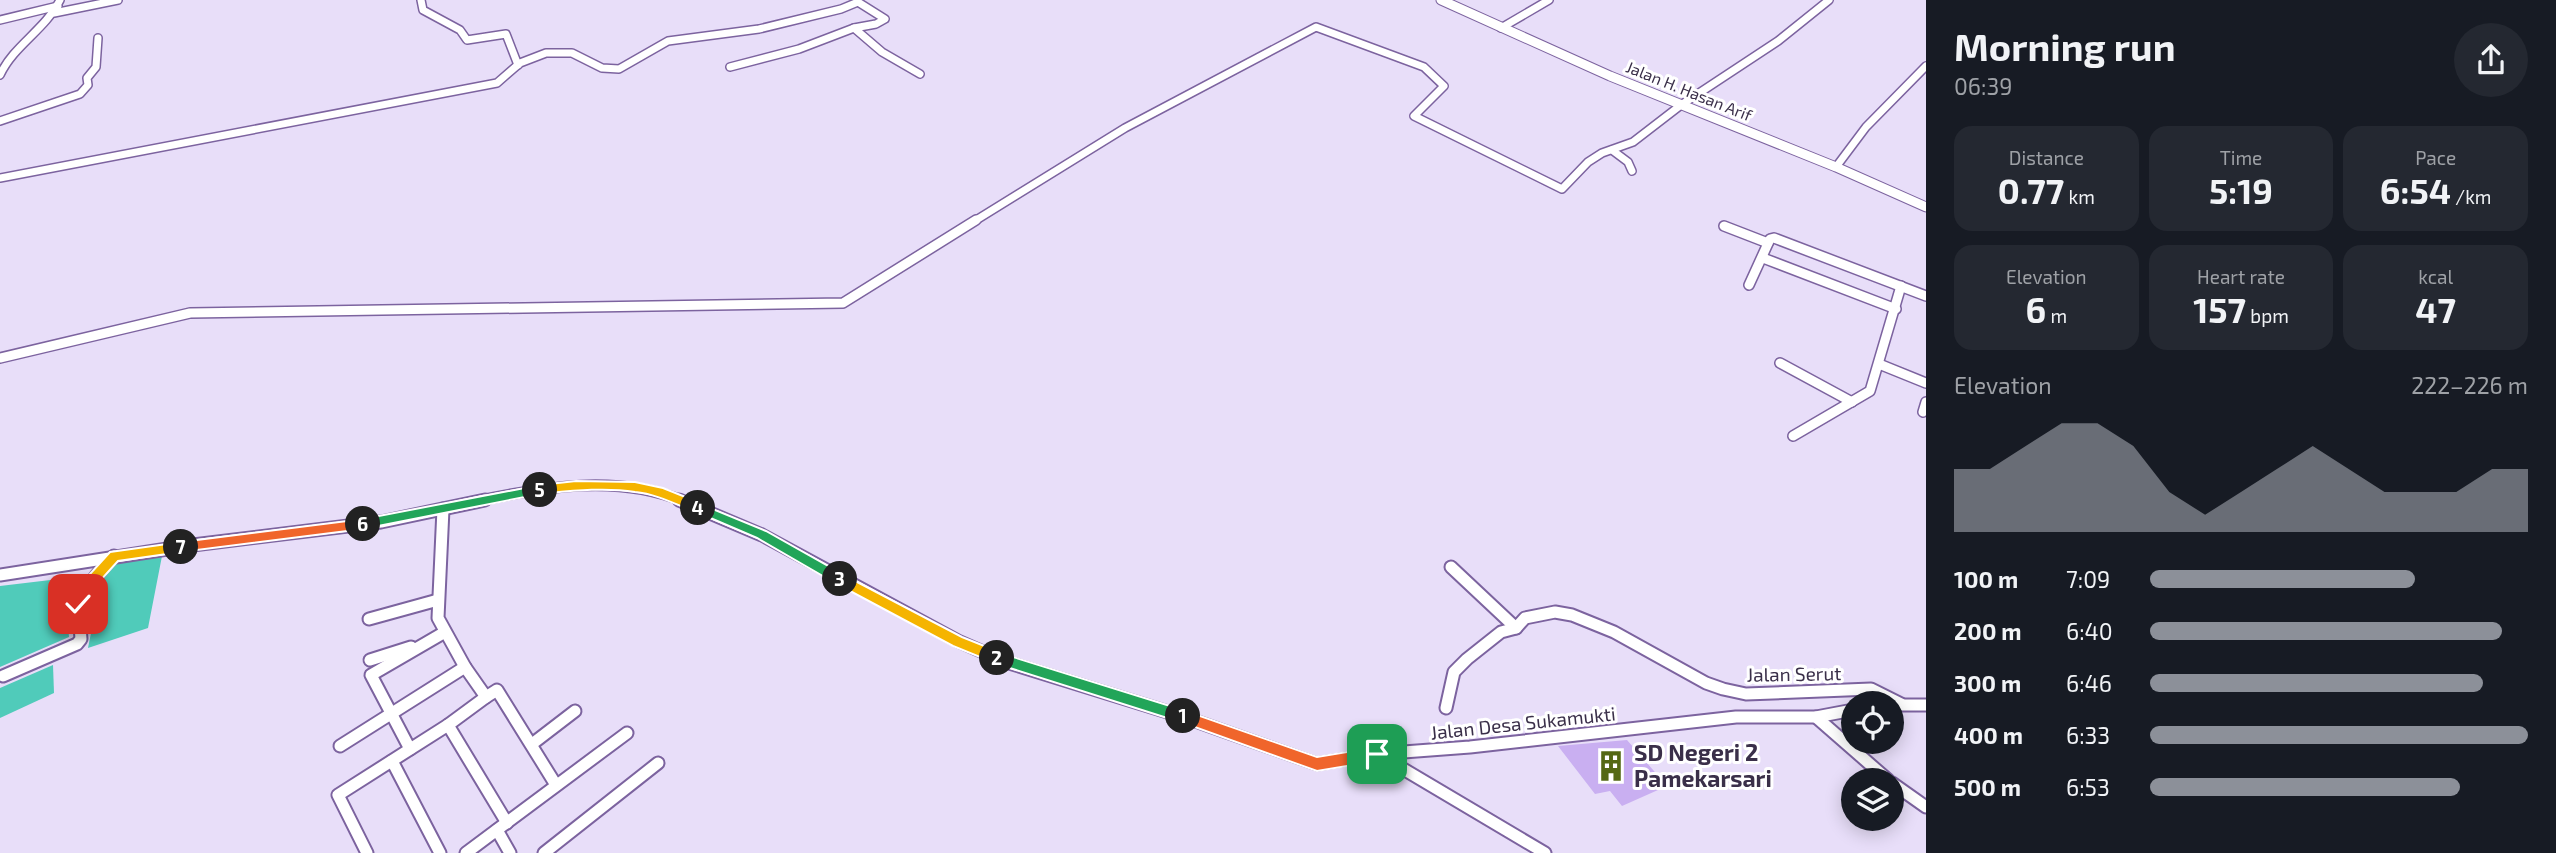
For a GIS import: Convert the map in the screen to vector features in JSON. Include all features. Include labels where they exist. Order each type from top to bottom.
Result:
[{"type":"main road","name":"Jalan H. Hasan Arif","points":[[1449,1],[1501,28],[1926,207]]},
{"type":"street","points":[[0,20],[59,4],[118,0]]},
{"type":"street","points":[[421,0],[423,10],[460,30],[467,40],[506,34],[518,65]]},
{"type":"street","points":[[1501,28],[1549,0]]},
{"type":"street","points":[[0,358],[190,313],[843,303],[1125,128],[1317,27],[1424,67],[1444,86],[1414,116],[1562,189],[1588,162],[1628,145],[1779,41],[1829,0]]},
{"type":"street","points":[[0,178],[486,85],[500,81],[518,65],[540,55],[563,51],[584,57],[605,70],[638,61],[655,46],[668,41],[760,29],[841,9],[858,1],[885,19],[788,52],[730,67]]},
{"type":"street","points":[[0,75],[7,57],[40,29],[59,4]]},
{"type":"street","points":[[855,28],[882,52],[920,74]]},
{"type":"street","points":[[0,121],[80,94],[96,67],[98,38]]},
{"type":"street","points":[[1836,167],[1866,127],[1926,66]]},
{"type":"street","points":[[1612,150],[1628,162],[1632,171]]},
{"type":"street","points":[[1724,226],[1768,243]]},
{"type":"street","points":[[1749,285],[1771,238],[1926,296]]},
{"type":"street","points":[[1763,258],[1896,309]]},
{"type":"street","points":[[1793,436],[1870,391],[1902,286]]},
{"type":"street","points":[[1780,363],[1852,402]]},
{"type":"street","points":[[1879,364],[1926,383]]},
{"type":"street","name":"Jalan Desa Sukamukti","points":[[0,575],[115,556],[381,522],[525,491],[576,485],[635,487],[656,491],[762,535],[922,623],[1006,662],[1184,717],[1309,762],[1329,764],[1377,754],[1470,747],[1736,718],[1816,717],[1841,712]]},
{"type":"street","points":[[443,509],[438,618],[465,667],[486,697]]},
{"type":"street","points":[[3,676],[77,644],[81,639],[78,604],[84,590],[115,556]]},
{"type":"street","points":[[1451,567],[1516,628]]},
{"type":"street","points":[[369,618],[438,600]]},
{"type":"street","name":"Jalan Desa Sukamukti","points":[[1446,708],[1454,672],[1492,638],[1516,628],[1525,618],[1555,612],[1572,615],[1614,632]]},
{"type":"street","points":[[410,749],[371,676],[445,632]]},
{"type":"street","name":"Jalan Serut","points":[[1614,632],[1706,683],[1738,693],[1873,691]]},
{"type":"street","points":[[370,660],[428,642]]},
{"type":"street","points":[[340,746],[465,667]]},
{"type":"street","points":[[367,853],[338,795],[448,725],[497,690],[556,785]]},
{"type":"street","name":"Jalan Serut","points":[[1904,705],[1926,705]]},
{"type":"street","points":[[532,744],[575,711]]},
{"type":"street","points":[[1816,717],[1874,768]]},
{"type":"street","points":[[448,725],[502,826],[510,853]]},
{"type":"street","points":[[466,853],[627,733]]},
{"type":"street","points":[[1377,754],[1545,853]]},
{"type":"street","points":[[392,761],[440,853]]},
{"type":"street","points":[[544,853],[658,763]]},
{"type":"street","points":[[1904,792],[1926,807]]},
{"type":"shaded area","points":[[162,556],[148,628],[88,648],[91,633],[81,598],[114,563]]},
{"type":"shaded area","points":[[84,576],[66,603],[69,637],[0,667],[0,586]]},
{"type":"shaded area","points":[[53,665],[54,693],[0,718],[0,688]]},
{"type":"building","name":"SD Negeri 2 Pamekarsari","points":[[1627,740],[1667,786],[1622,806],[1610,791],[1595,794],[1558,746]]},
{"type":"place","name":"SD Negeri 2 Pamekarsari","points":[[1611,766]]},
{"type":"route","points":[[78,604],[84,590],[115,556],[381,522],[525,491],[576,485],[635,487],[663,493],[762,535],[886,604],[1006,662],[1184,717],[1317,764],[1377,754]]}]
